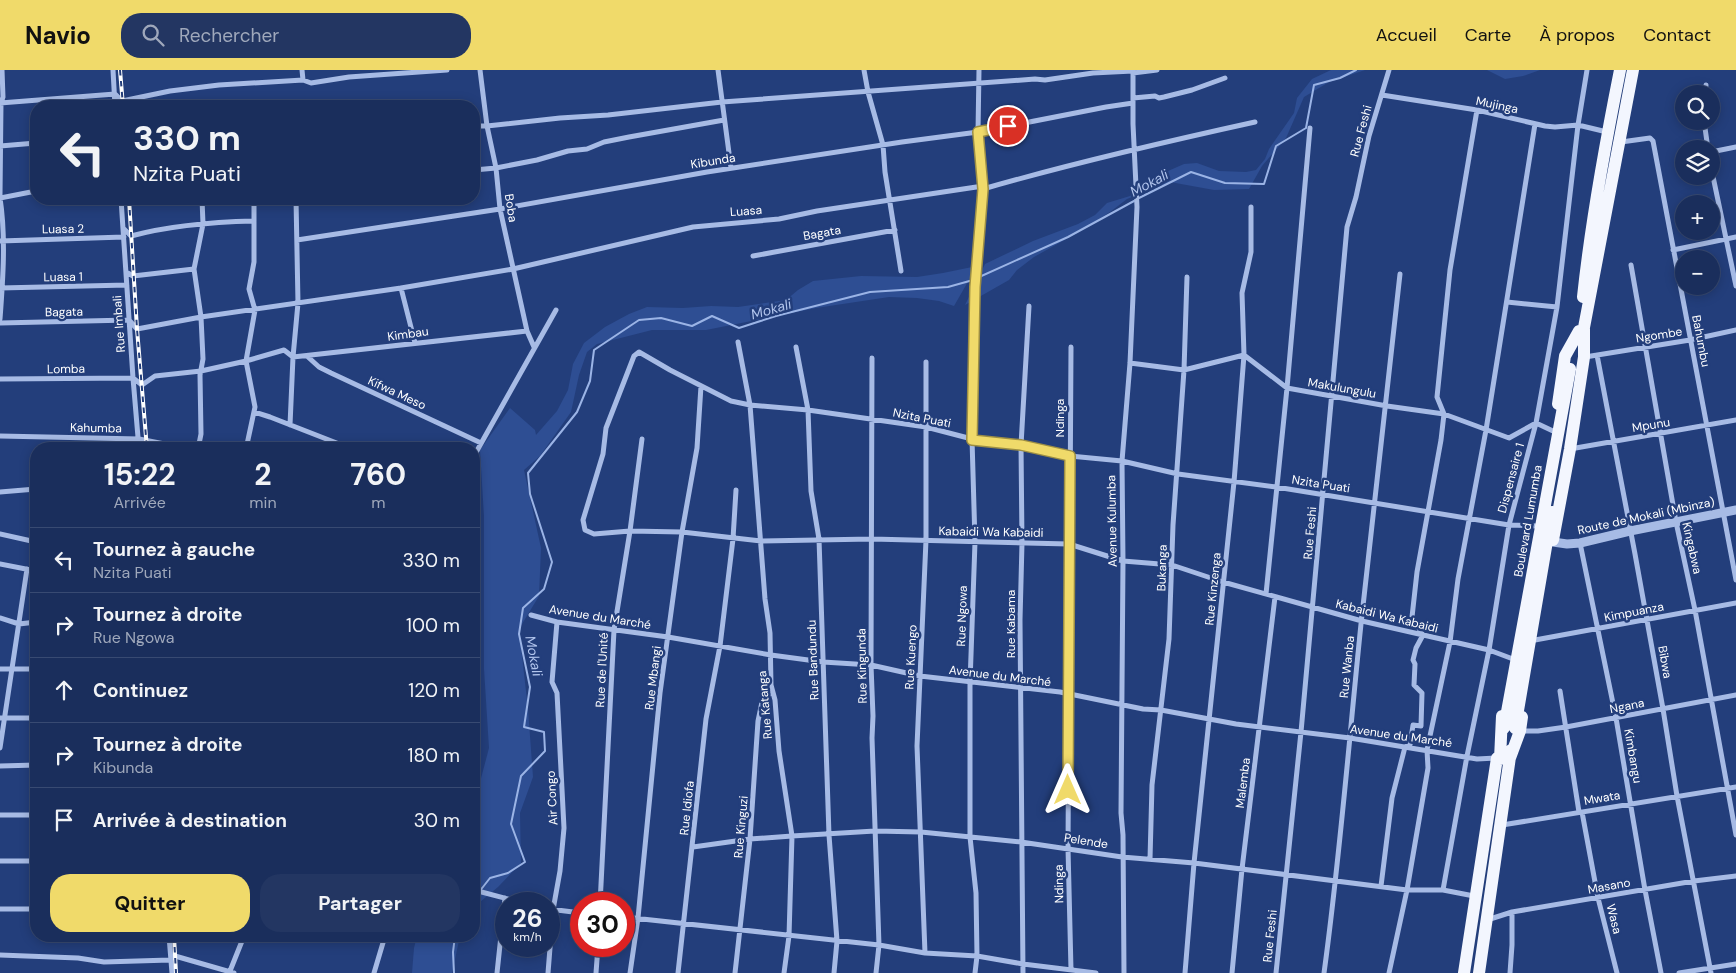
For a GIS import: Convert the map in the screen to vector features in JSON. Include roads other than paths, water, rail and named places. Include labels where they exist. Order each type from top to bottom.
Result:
[{"type":"highway","name":"Boulevard Lumumba","points":[[1582,330],[1586,266],[1607,133],[1620,70]]},
{"type":"highway","name":"Boulevard Lumumba","points":[[1464,973],[1474,896],[1502,758],[1513,729],[1573,369],[1595,274],[1633,70]]},
{"type":"highway","points":[[1513,729],[1536,640],[1570,450],[1590,356],[1582,330]]},
{"type":"highway","points":[[1502,758],[1501,722],[1537,526],[1565,356],[1582,330]]},
{"type":"highway","name":"Boulevard Lumumba","points":[[1479,973],[1501,825],[1502,758]]},
{"type":"street","points":[[0,319],[3,218],[0,197],[2,70]]},
{"type":"street","points":[[113,70],[114,100]]},
{"type":"street","points":[[302,70],[303,80]]},
{"type":"street","points":[[131,100],[170,91],[200,88],[303,80],[311,83],[349,77],[447,70]]},
{"type":"street","name":"Boba","points":[[480,70],[487,126],[496,168],[500,209],[527,331],[534,347]]},
{"type":"street","points":[[718,70],[731,168]]},
{"type":"street","points":[[864,70],[868,92],[883,145],[885,172],[901,271]]},
{"type":"street","name":"Rue Ngowa","points":[[975,973],[977,956],[976,894],[970,836],[970,682],[975,542],[972,440],[975,287],[983,187],[978,132],[979,70]]},
{"type":"street","points":[[480,126],[608,115],[722,102],[1045,80],[1093,73],[1157,70]]},
{"type":"street","name":"Rue Feshi","points":[[1276,973],[1313,607],[1347,227],[1356,196],[1368,136],[1389,70]]},
{"type":"street","name":"Dispensaire 1","points":[[1443,890],[1467,756],[1489,650],[1509,525],[1536,423],[1557,307],[1578,125],[1587,70]]},
{"type":"street","name":"Avenue Kulumba","points":[[1124,973],[1123,835],[1121,813],[1122,461],[1130,363],[1136,207],[1133,71]]},
{"type":"street","name":"Kibunda","points":[[297,240],[500,209],[731,168],[978,132],[1150,96],[1164,97],[1192,90],[1224,78]]},
{"type":"street","points":[[39,100],[114,94],[120,100]]},
{"type":"street","name":"Mujinga","points":[[1382,95],[1477,110],[1535,124],[1555,127],[1578,125],[1607,133]]},
{"type":"street","points":[[1,103],[30,101]]},
{"type":"street","points":[[1381,886],[1392,798],[1404,747],[1410,745],[1414,725],[1421,726],[1422,693],[1414,685],[1415,664],[1413,660],[1416,648],[1423,635],[1412,617],[1417,572],[1427,511],[1438,464],[1444,414],[1437,397],[1450,270],[1477,110]]},
{"type":"street","points":[[480,169],[537,160],[568,151],[587,149],[604,142],[628,137],[724,120]]},
{"type":"street","name":"Luasa","points":[[201,317],[401,288],[513,269],[693,226],[779,219],[817,211],[983,187],[1134,149],[1255,122]]},
{"type":"street","points":[[1389,973],[1408,890],[1428,768],[1427,750],[1450,642],[1458,579],[1486,430],[1535,124]]},
{"type":"street","points":[[1266,594],[1310,128]]},
{"type":"street","name":"Bahumbu","points":[[1618,143],[1650,138],[1652,140],[1736,580]]},
{"type":"street","points":[[1,146],[30,144]]},
{"type":"street","points":[[1720,150],[1736,147]]},
{"type":"street","points":[[1715,185],[1736,286]]},
{"type":"street","points":[[0,197],[30,193]]},
{"type":"street","name":"Rue Imbali","points":[[122,205],[132,378],[139,439]]},
{"type":"street","points":[[199,442],[201,434],[199,392],[203,360],[201,317],[194,269],[203,224],[202,205]]},
{"type":"street","points":[[248,442],[255,407],[246,361],[255,310],[249,289],[254,262],[254,205]]},
{"type":"street","points":[[290,424],[298,303],[296,205]]},
{"type":"street","name":"Rue Kinzenga","points":[[1185,973],[1194,863],[1234,482],[1244,354],[1242,293],[1251,252],[1251,207]]},
{"type":"street","points":[[124,228],[132,236],[154,230],[216,221],[254,221]]},
{"type":"street","name":"Bagata","points":[[753,256],[895,230]]},
{"type":"street","name":"Luasa 2","points":[[1,241],[124,237]]},
{"type":"street","points":[[1673,250],[1736,237]]},
{"type":"street","name":"Kingabwa","points":[[1631,265],[1676,522],[1695,610],[1736,835]]},
{"type":"street","points":[[126,272],[133,276],[194,269]]},
{"type":"street","name":"Rue Wanba","points":[[1324,973],[1337,881],[1362,621],[1400,274]]},
{"type":"street","name":"Bukanga","points":[[1150,859],[1152,785],[1169,639],[1184,370],[1187,277]]},
{"type":"street","name":"Luasa 1","points":[[1,288],[127,285]]},
{"type":"street","points":[[401,288],[415,343]]},
{"type":"street","points":[[1507,302],[1557,307]]},
{"type":"street","name":"Rue Kabama","points":[[1023,973],[1020,842],[1021,445],[1029,306]]},
{"type":"street","points":[[480,443],[556,310]]},
{"type":"street","name":"Bagata","points":[[0,323],[129,320],[137,329],[201,317]]},
{"type":"street","name":"Ngombe","points":[[1590,356],[1690,340],[1736,330]]},
{"type":"street","name":"Kimbau","points":[[246,361],[284,350],[293,357],[308,357],[527,331]]},
{"type":"street","name":"Rue Katanga","points":[[738,342],[750,405],[771,655],[771,685],[776,700],[779,751],[792,836],[789,936],[784,973]]},
{"type":"street","name":"Rue Bandundu","points":[[796,347],[808,410],[811,491],[819,539],[829,835],[837,941],[834,973]]},
{"type":"street","name":"Ndinga","points":[[1071,347],[1068,544],[1068,848],[1071,970]]},
{"type":"street","name":"Nzita Puati","points":[[584,520],[603,454],[606,428],[634,356],[640,352],[670,370],[731,401],[750,405],[808,410],[926,426],[972,440],[1021,445],[1070,456],[1122,461],[1178,474],[1276,487],[1509,525],[1537,526]]},
{"type":"street","points":[[1130,363],[1184,370],[1244,354]]},
{"type":"street","name":"Makulungulu","points":[[1244,354],[1286,388],[1444,414],[1509,438],[1536,423]]},
{"type":"street","name":"Bibwa","points":[[1590,356],[1612,441],[1630,531],[1677,796],[1711,970]]},
{"type":"street","name":"Kifwa Meso","points":[[308,357],[325,370],[478,442]]},
{"type":"street","name":"Rue Kingunda","points":[[872,358],[871,665],[879,945],[876,973]]},
{"type":"street","points":[[201,371],[246,361]]},
{"type":"street","name":"Rue Kuengo","points":[[925,953],[917,746],[926,540],[926,362]]},
{"type":"street","name":"Lomba","points":[[0,379],[132,378],[142,385],[155,376],[201,371]]},
{"type":"street","name":"Rue Mbangi","points":[[630,973],[638,918],[660,693],[682,532],[697,448],[701,386]]},
{"type":"street","points":[[254,412],[270,416],[335,442]]},
{"type":"street","name":"Mpunu","points":[[1570,450],[1736,420]]},
{"type":"street","points":[[1536,423],[1553,431]]},
{"type":"street","name":"Kahumba","points":[[0,436],[139,439],[154,442]]},
{"type":"street","name":"Rue de l'Unité","points":[[601,892],[614,630],[642,439]]},
{"type":"street","points":[[0,492],[30,490]]},
{"type":"street","name":"Rue Idiofa","points":[[678,973],[682,923],[693,847],[706,719],[720,646],[733,539],[736,490]]},
{"type":"street","name":"Route de Mokali (Mbinza)","points":[[1553,542],[1580,543],[1736,510]]},
{"type":"street","name":"Kabaidi Wa Kabaidi","points":[[584,520],[585,530],[594,534],[630,531],[682,532],[761,541],[872,539],[1068,544],[1123,561],[1172,566],[1362,621],[1489,650],[1513,659]]},
{"type":"street","points":[[1537,526],[1553,542]]},
{"type":"street","points":[[0,534],[30,541]]},
{"type":"street","name":"Kimbangu","points":[[1580,543],[1616,718],[1661,973]]},
{"type":"street","points":[[0,564],[28,569],[12,670],[2,718],[0,748]]},
{"type":"street","name":"Malemba","points":[[1232,973],[1242,869],[1275,596]]},
{"type":"street","name":"Kimpuanza","points":[[1536,640],[1736,603]]},
{"type":"street","name":"Avenue du Marché","points":[[532,615],[557,622],[668,637],[771,655],[823,662],[871,665],[920,676],[1020,689],[1060,692],[1143,709],[1161,710],[1236,724],[1350,738],[1477,759],[1502,758]]},
{"type":"street","points":[[0,618],[19,624],[30,623]]},
{"type":"street","name":"Air Congo","points":[[555,892],[560,871],[564,828],[557,693],[552,682],[557,622]]},
{"type":"street","points":[[0,669],[30,669]]},
{"type":"street","name":"Rue Kinguzi","points":[[735,973],[750,839],[758,721],[762,702],[771,692],[771,685]]},
{"type":"street","name":"Wasa","points":[[1560,691],[1580,812],[1598,898],[1617,973]]},
{"type":"street","name":"Ngana","points":[[1513,729],[1538,731],[1566,728],[1736,695]]},
{"type":"street","points":[[2,718],[30,718]]},
{"type":"street","points":[[0,766],[30,766]]},
{"type":"street","name":"Mwata","points":[[1501,825],[1736,787]]},
{"type":"street","points":[[0,815],[30,815]]},
{"type":"street","name":"Pelende","points":[[693,847],[750,839],[792,836],[875,831],[921,832],[970,836],[1068,848],[1122,857],[1194,863],[1408,890],[1443,890],[1474,896]]},
{"type":"street","points":[[0,861],[30,861]]},
{"type":"street","name":"Masano","points":[[1487,920],[1512,912],[1694,881],[1736,876]]},
{"type":"street","points":[[480,892],[495,895]]},
{"type":"street","points":[[0,909],[30,909]]},
{"type":"street","points":[[1510,973],[1512,912]]},
{"type":"street","points":[[635,918],[740,928],[789,936],[879,945],[925,953],[977,956],[1078,972],[1096,973]]},
{"type":"street","points":[[169,942],[172,973]]},
{"type":"street","points":[[0,955],[78,958],[104,962],[170,960],[175,956],[232,972],[242,942]]},
{"type":"street","points":[[374,973],[383,942]]},
{"type":"street","points":[[497,973],[499,957]]},
{"type":"street","name":"Air Congo","points":[[548,973],[549,957]]},
{"type":"street","points":[[596,973],[597,957]]},
{"type":"street","points":[[1679,973],[1711,970],[1736,964]]},
{"type":"waterway","name":"Mokali","points":[[1139,198],[1191,172],[1225,183],[1264,184],[1276,146],[1306,128],[1314,85],[1340,78],[1356,70]]},
{"type":"waterway","name":"Mokali","points":[[977,278],[1068,237],[1134,201]]},
{"type":"waterway","name":"Mokali","points":[[480,891],[490,878],[508,873],[525,862],[511,824],[521,776],[545,751],[544,732],[524,727],[530,687],[519,634],[523,608],[544,589],[552,562],[530,494],[528,473],[577,412],[590,381],[594,350],[639,320],[661,318],[692,326],[712,316],[739,328],[776,316],[870,292],[948,287],[973,280]]},
{"type":"waterway","name":"Mokali","points":[[454,942],[454,973]]},
{"type":"railway","points":[[120,70],[122,100]]},
{"type":"railway","points":[[129,205],[146,442]]},
{"type":"railway","points":[[174,942],[176,973]]}]
